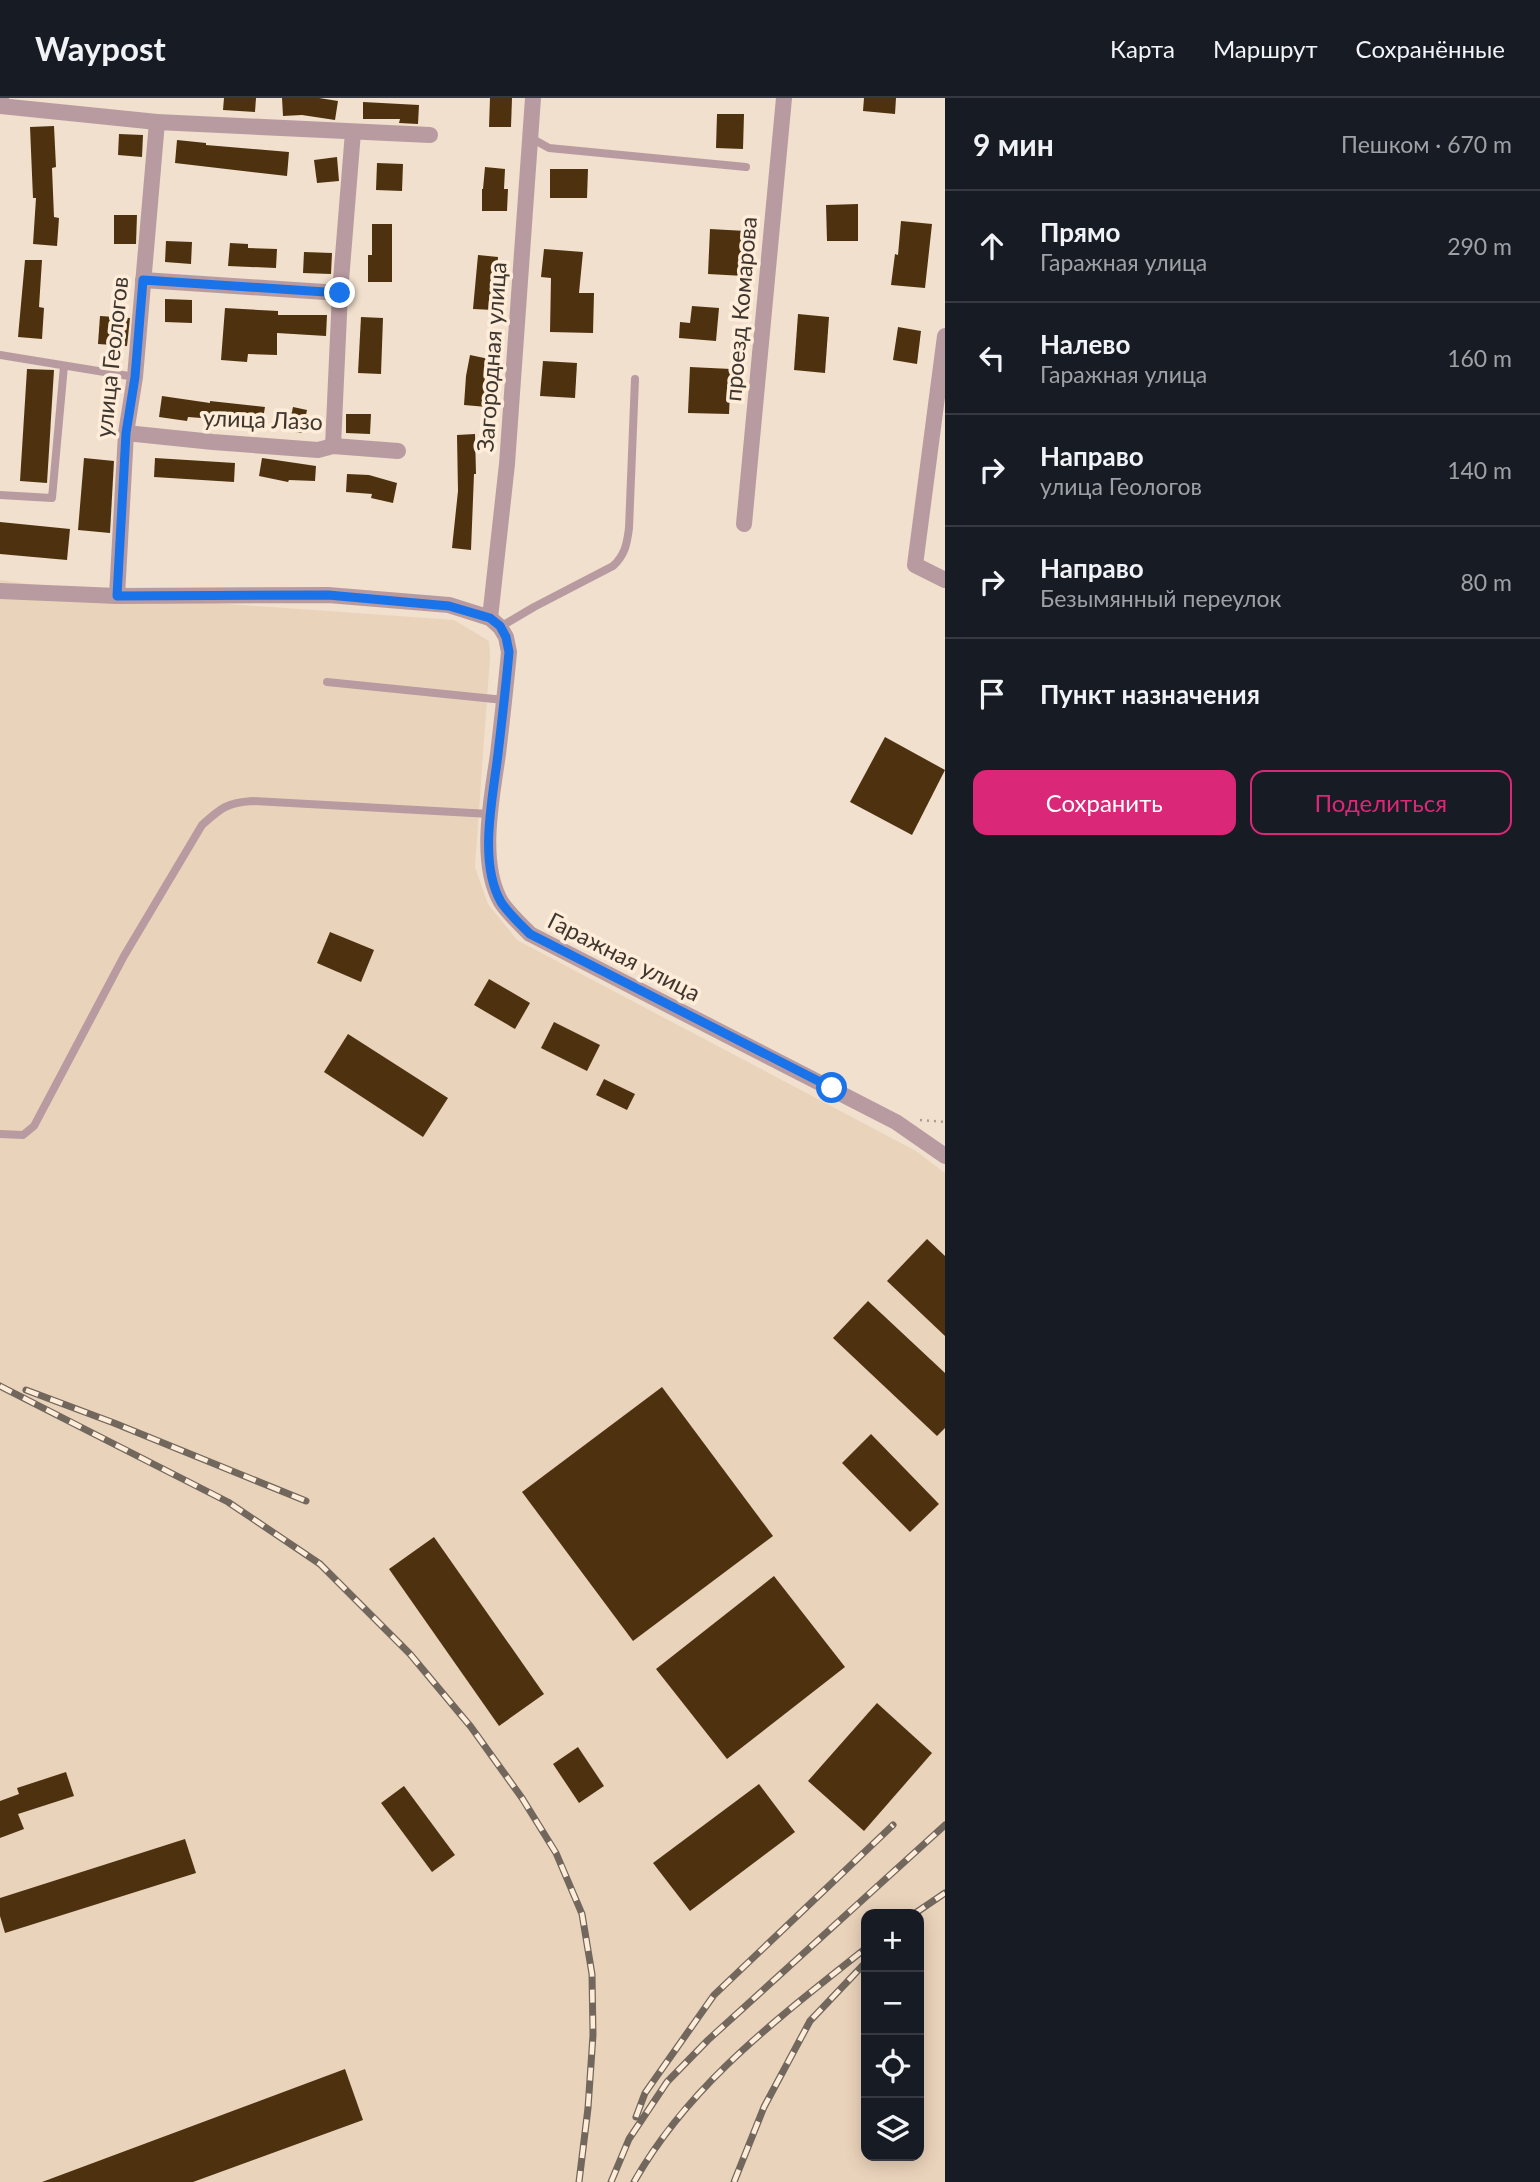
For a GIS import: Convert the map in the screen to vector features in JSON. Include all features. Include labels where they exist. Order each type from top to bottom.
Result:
[{"type":"street","name":"Загородная улица","points":[[495,622],[533,98]]},
{"type":"street","name":"проезд Комарова","points":[[744,524],[783,98]]},
{"type":"street","points":[[0,101],[157,122],[430,135]]},
{"type":"street","name":"улица Геологов","points":[[117,596],[126,433],[135,377],[157,122]]},
{"type":"street","points":[[333,446],[340,293],[353,132]]},
{"type":"street","points":[[143,280],[340,293]]},
{"type":"street","points":[[945,336],[915,565],[945,580]]},
{"type":"street","name":"улица Лазо","points":[[126,433],[318,450],[333,446],[398,451]]},
{"type":"street","points":[[0,591],[117,596],[328,595],[449,606],[495,622]]},
{"type":"street","name":"Гаражная улица","points":[[495,622],[506,637],[509,652],[490,814],[489,855],[493,881],[500,901],[512,916],[530,934],[896,1122],[945,1156]]},
{"type":"lane","points":[[531,138],[549,148],[746,167]]},
{"type":"lane","points":[[0,355],[135,377]]},
{"type":"lane","points":[[0,495],[52,498],[64,366]]},
{"type":"lane","points":[[495,622],[534,607],[613,566],[621,559],[627,546],[629,528],[635,379]]},
{"type":"lane","points":[[327,682],[504,700]]},
{"type":"lane","points":[[0,1134],[23,1135],[34,1126],[124,956],[202,825],[217,812],[231,803],[252,801],[490,814]]},
{"type":"shaded area","points":[[0,580],[117,596],[454,620],[489,641],[475,867],[488,904],[517,940],[916,1151],[945,1173],[945,2182],[0,2182]]},
{"type":"building","points":[[224,98],[256,98],[255,112],[223,110]]},
{"type":"building","points":[[282,98],[338,101],[335,120],[302,115],[283,116]]},
{"type":"building","points":[[490,98],[512,98],[511,127],[489,127]]},
{"type":"building","points":[[864,98],[896,98],[895,114],[863,111]]},
{"type":"building","points":[[363,102],[419,105],[418,124],[399,123],[400,119],[363,119]]},
{"type":"building","points":[[717,114],[744,114],[743,149],[716,148]]},
{"type":"building","points":[[54,126],[56,167],[52,168],[54,217],[59,218],[57,246],[33,244],[36,198],[33,198],[30,127]]},
{"type":"building","points":[[119,134],[143,135],[142,157],[118,155]]},
{"type":"building","points":[[177,140],[289,152],[287,176],[175,163]]},
{"type":"building","points":[[337,157],[339,181],[317,183],[314,160]]},
{"type":"building","points":[[377,163],[403,164],[402,191],[376,190]]},
{"type":"building","points":[[485,167],[505,169],[507,211],[482,211]]},
{"type":"building","points":[[550,169],[588,169],[587,198],[550,198]]},
{"type":"building","points":[[858,204],[858,241],[827,241],[826,205]]},
{"type":"building","points":[[114,215],[137,215],[136,244],[114,244]]},
{"type":"building","points":[[901,221],[932,224],[925,288],[891,285],[895,254],[898,255]]},
{"type":"building","points":[[372,224],[392,224],[392,282],[368,282],[368,255],[372,255]]},
{"type":"building","points":[[710,229],[746,231],[744,276],[708,274]]},
{"type":"building","points":[[166,241],[192,242],[191,264],[165,262]]},
{"type":"building","points":[[230,243],[248,244],[248,248],[277,249],[276,268],[228,266]]},
{"type":"building","points":[[544,249],[583,252],[579,293],[594,293],[593,333],[550,332],[551,278],[541,277]]},
{"type":"building","points":[[304,252],[332,253],[331,274],[303,273]]},
{"type":"building","points":[[478,255],[498,257],[494,310],[473,309]]},
{"type":"building","points":[[25,260],[42,260],[39,307],[44,308],[42,339],[18,337]]},
{"type":"building","points":[[165,299],[192,300],[192,323],[165,322]]},
{"type":"building","points":[[692,306],[719,308],[716,341],[679,338],[680,322],[690,323]]},
{"type":"building","points":[[225,308],[278,311],[278,315],[327,315],[326,336],[277,333],[277,355],[248,354],[247,362],[221,360]]},
{"type":"building","points":[[798,314],[829,317],[825,373],[794,370]]},
{"type":"building","points":[[100,316],[130,318],[127,346],[98,344]]},
{"type":"building","points":[[361,317],[383,318],[381,374],[358,373]]},
{"type":"building","points":[[898,327],[921,331],[917,364],[893,360]]},
{"type":"building","points":[[470,355],[489,359],[484,383],[488,383],[487,407],[464,405]]},
{"type":"building","points":[[543,361],[577,363],[575,398],[540,396]]},
{"type":"building","points":[[690,367],[731,369],[729,414],[688,413]]},
{"type":"building","points":[[27,369],[54,370],[47,483],[20,481]]},
{"type":"building","points":[[162,396],[265,407],[261,430],[240,426],[241,421],[188,417],[187,421],[159,417]]},
{"type":"building","points":[[293,407],[307,410],[302,433],[288,431]]},
{"type":"building","points":[[346,414],[371,414],[370,434],[346,433]]},
{"type":"building","points":[[475,434],[476,474],[471,550],[452,548],[458,491],[457,435]]},
{"type":"building","points":[[84,458],[114,461],[110,533],[78,530]]},
{"type":"building","points":[[155,458],[235,463],[234,482],[154,477]]},
{"type":"building","points":[[262,458],[316,466],[315,481],[288,482],[259,476]]},
{"type":"building","points":[[347,474],[369,475],[397,483],[393,503],[371,498],[372,494],[346,492]]},
{"type":"building","points":[[0,522],[70,529],[67,560],[0,554]]},
{"type":"building","points":[[885,737],[945,770],[912,835],[850,802]]},
{"type":"building","points":[[330,932],[374,950],[361,982],[317,963]]},
{"type":"building","points":[[489,979],[530,1003],[515,1029],[474,1005]]},
{"type":"building","points":[[554,1022],[600,1045],[587,1071],[541,1048]]},
{"type":"building","points":[[348,1034],[448,1098],[423,1137],[324,1072]]},
{"type":"building","points":[[604,1079],[635,1094],[627,1110],[596,1095]]},
{"type":"building","points":[[927,1239],[945,1256],[945,1336],[887,1281]]},
{"type":"building","points":[[868,1301],[945,1373],[945,1428],[937,1436],[833,1338]]},
{"type":"building","points":[[662,1387],[773,1536],[633,1641],[522,1492]]},
{"type":"building","points":[[871,1434],[939,1504],[910,1532],[842,1463]]},
{"type":"building","points":[[434,1537],[544,1694],[499,1726],[389,1569]]},
{"type":"building","points":[[774,1576],[845,1667],[727,1759],[656,1669]]},
{"type":"building","points":[[877,1703],[932,1753],[864,1831],[808,1781]]},
{"type":"building","points":[[578,1747],[604,1786],[579,1803],[553,1764]]},
{"type":"building","points":[[66,1772],[74,1796],[18,1814],[24,1829],[0,1838],[0,1801],[19,1794],[17,1788]]},
{"type":"building","points":[[759,1784],[795,1832],[690,1911],[653,1863]]},
{"type":"building","points":[[404,1786],[455,1855],[432,1872],[381,1803]]},
{"type":"building","points":[[185,1839],[196,1873],[5,1933],[0,1916],[0,1898]]},
{"type":"building","points":[[345,2069],[363,2120],[193,2182],[42,2182]]},
{"type":"railway","points":[[0,1386],[228,1502],[320,1564],[410,1654],[471,1727],[522,1798],[556,1853],[582,1914],[592,1974],[593,2035],[579,2182]]},
{"type":"railway","points":[[26,1390],[306,1501]]},
{"type":"railway","points":[[636,2117],[645,2093],[714,1995],[893,1825]]},
{"type":"railway","points":[[611,2182],[629,2139],[667,2082],[708,2040],[945,1825]]},
{"type":"railway","points":[[921,1909],[945,1893]]},
{"type":"railway","points":[[634,2182],[656,2146],[709,2083],[769,2027],[861,1952]]},
{"type":"railway","points":[[734,2182],[764,2107],[810,2021],[861,1967]]},
{"type":"route","points":[[340,293],[143,280],[135,377],[126,433],[117,596],[328,595],[449,606],[490,618],[500,626],[509,652],[490,814],[489,855],[493,881],[500,901],[530,934],[832,1088]]}]
